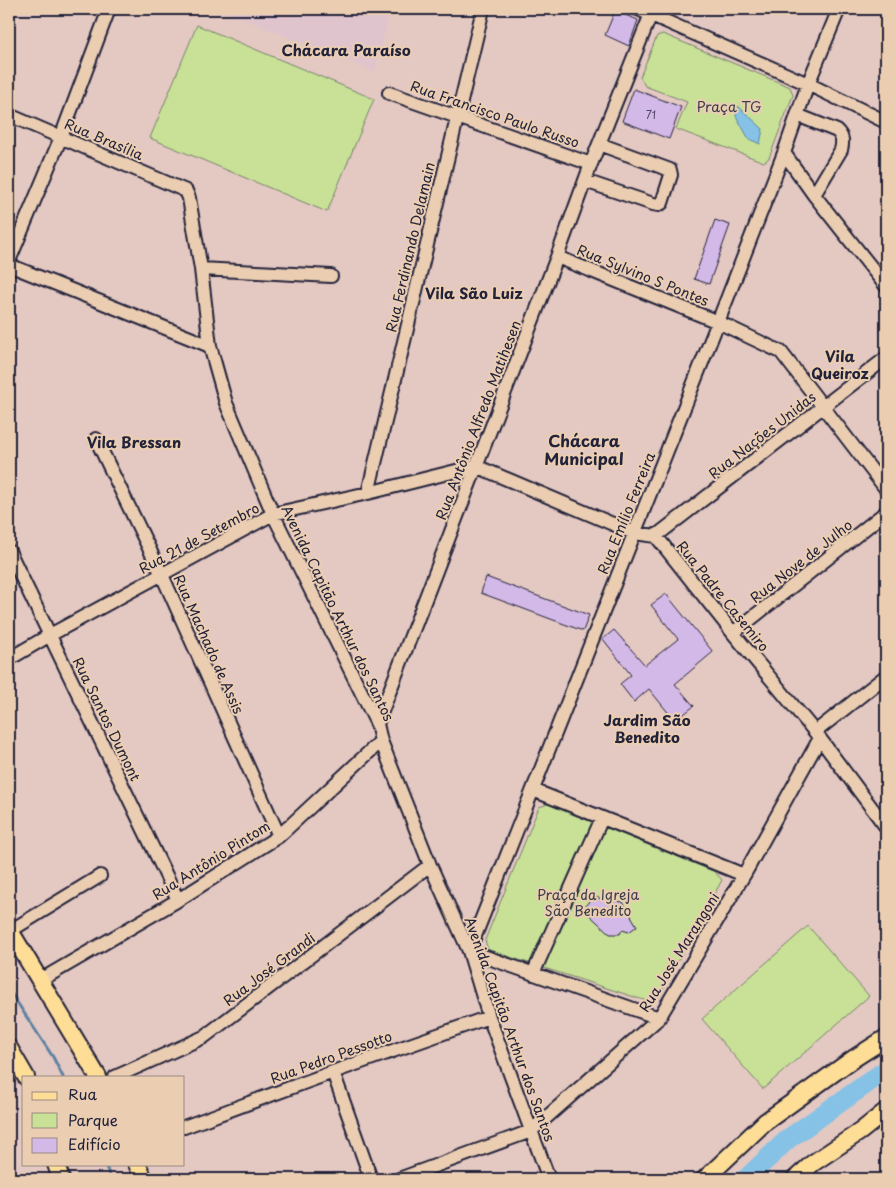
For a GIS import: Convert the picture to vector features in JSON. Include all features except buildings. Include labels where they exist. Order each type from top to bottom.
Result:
[{"type":"main road","points":[[9,930],[97,1076]]},
{"type":"main road","points":[[705,1179],[765,1122],[853,1059],[886,1038]]},
{"type":"main road","points":[[9,1048],[25,1076]]},
{"type":"main road","points":[[795,1179],[813,1163],[861,1131],[886,1111]]},
{"type":"main road","points":[[57,1166],[60,1179]]},
{"type":"main road","points":[[138,1166],[144,1179]]},
{"type":"street","points":[[109,9],[9,263],[210,346]]},
{"type":"street","name":"Rua Ferdinando Delamain","points":[[368,493],[483,9]]},
{"type":"street","points":[[638,9],[652,11],[886,122]]},
{"type":"street","name":"Rua Emílio Ferreira","points":[[469,951],[718,322],[784,153],[808,84],[839,9]]},
{"type":"street","name":"Rua Antônio Alfredo Matihesen","points":[[377,724],[591,164],[652,11]]},
{"type":"street","name":"Rua Francisco Paulo Russo","points":[[389,93],[591,164]]},
{"type":"street","name":"Rua Brasília","points":[[9,115],[186,191]]},
{"type":"street","points":[[797,115],[836,131],[842,136],[841,150],[814,195]]},
{"type":"street","points":[[585,182],[653,204],[658,205],[662,203],[671,175],[670,170],[599,144]]},
{"type":"street","points":[[784,153],[814,195],[886,286]]},
{"type":"street","name":"Avenida Capitão Arthur dos Santos","points":[[186,191],[189,198],[200,269],[210,346],[226,403],[273,514],[377,724],[381,741],[430,865],[469,951],[489,1017],[549,1179]]},
{"type":"street","name":"Rua Sylvino S Pontes","points":[[556,257],[718,322],[781,352],[886,489]]},
{"type":"street","points":[[200,269],[331,276]]},
{"type":"street","name":"Rua Nações Unidas","points":[[656,536],[886,358]]},
{"type":"street","name":"Rua Machado de Assis","points":[[96,439],[162,575],[279,836]]},
{"type":"street","points":[[476,466],[634,532],[656,536]]},
{"type":"street","name":"Rua 21 de Setembro","points":[[9,659],[273,514],[476,466]]},
{"type":"street","name":"Rua Nove de Julho","points":[[734,633],[886,512]]},
{"type":"street","name":"Rua Padre Casemiro","points":[[656,536],[818,735],[886,827]]},
{"type":"street","name":"Rua Santos Dumont","points":[[9,551],[178,900]]},
{"type":"street","points":[[818,735],[886,676]]},
{"type":"street","name":"Rua José Marangoni","points":[[400,1179],[531,1131],[659,1018],[744,875],[818,735]]},
{"type":"street","name":"Rua Antônio Pintom","points":[[39,981],[178,900],[279,836],[381,741]]},
{"type":"street","points":[[533,790],[744,875]]},
{"type":"street","points":[[533,974],[602,818]]},
{"type":"street","name":"Rua José Grandi","points":[[117,1076],[204,1037],[430,865]]},
{"type":"street","points":[[9,930],[100,876]]},
{"type":"street","points":[[469,951],[659,1018]]},
{"type":"street","name":"Rua Pedro Pessotto","points":[[185,1127],[489,1017]]},
{"type":"street","points":[[333,1072],[371,1179]]},
{"type":"shaded area","points":[[220,9],[391,9],[374,72]]},
{"type":"green space","points":[[197,25],[374,99],[327,212],[150,138]]},
{"type":"green space","name":"Praça TG","points":[[663,34],[790,87],[793,95],[769,158],[764,162],[676,129],[687,102],[645,86],[640,77],[657,36]]},
{"type":"green space","name":"Praça da Igreja São Benedito","points":[[548,804],[715,872],[722,880],[659,996],[650,1002],[488,950],[485,940],[539,807]]},
{"type":"green space","points":[[808,926],[869,996],[763,1089],[702,1019]]},
{"type":"water","points":[[738,106],[763,129],[760,144],[749,139],[736,116]]},
{"type":"waterway","points":[[9,990],[53,1057],[62,1076]]},
{"type":"waterway","points":[[746,1179],[788,1139],[886,1070]]},
{"type":"waterway","points":[[106,1166],[111,1179]]},
{"type":"district","name":"Chácara Paraíso","points":[[346,49]]},
{"type":"district","name":"Vila São Luiz","points":[[474,292]]},
{"type":"district","name":"Vila Queiroz","points":[[840,364]]},
{"type":"district","name":"Vila Bressan","points":[[134,441]]},
{"type":"district","name":"Chácara Municipal","points":[[584,449]]},
{"type":"district","name":"Jardim São Benedito","points":[[647,728]]}]
